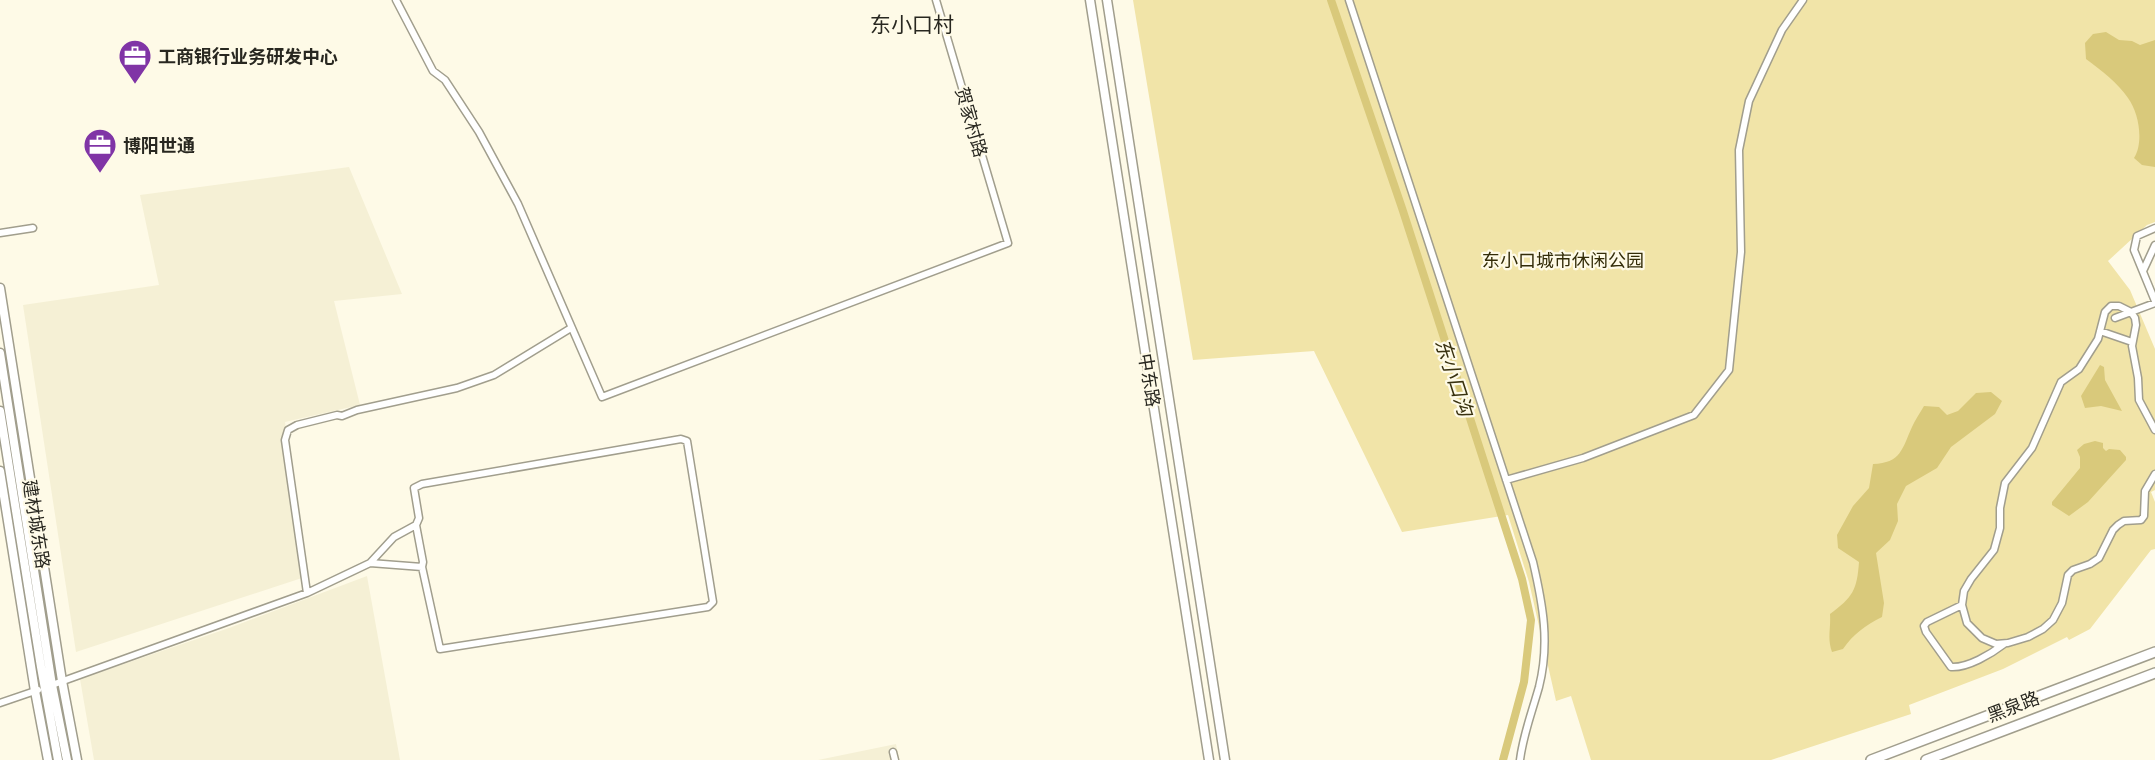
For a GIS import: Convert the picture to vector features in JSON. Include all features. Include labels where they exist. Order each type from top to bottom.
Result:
[{"type":"main road","name":"中东路","points":[[1090,0],[1209,760]]},
{"type":"main road","name":"中东路","points":[[1107,0],[1225,760]]},
{"type":"main road","name":"建材城东路","points":[[0,288],[62,681],[77,760]]},
{"type":"main road","name":"建材城东路","points":[[0,353],[58,760]]},
{"type":"main road","name":"建材城东路","points":[[0,411],[48,686],[67,760]]},
{"type":"main road","name":"建材城东路","points":[[0,471],[48,760]]},
{"type":"main road","name":"黑泉路","points":[[1871,760],[2155,652]]},
{"type":"main road","name":"黑泉路","points":[[1926,760],[2155,673]]},
{"type":"street","points":[[307,593],[285,440],[288,430],[297,425],[457,388],[485,378],[529,355],[571,328],[518,204],[479,132],[446,80],[433,71],[396,0]]},
{"type":"street","name":"贺家村路","points":[[571,328],[602,397],[1008,243],[936,0]]},
{"type":"street","points":[[1349,0],[1533,562],[1543,606],[1545,639],[1539,686],[1527,722],[1520,760]]},
{"type":"street","points":[[1506,480],[1583,459],[1694,415],[1729,370],[1741,252],[1739,150],[1749,101],[1782,30],[1803,0]]},
{"type":"street","points":[[0,233],[33,228]]},
{"type":"street","points":[[2115,318],[2155,302],[2134,250],[2135,241],[2142,233],[2155,228]]},
{"type":"street","points":[[2143,271],[2155,245]]},
{"type":"street","points":[[2155,430],[2139,400],[2132,342],[2136,325],[2131,312],[2119,306],[2111,306],[2105,312],[2098,339],[2079,369],[2061,382],[2032,448],[2005,483],[2000,508],[2000,528],[1994,550],[1967,585],[1962,605],[1967,623],[1974,632],[1996,644],[2004,643],[2028,637],[2053,620],[2062,603],[2068,575],[2073,570],[2090,564],[2098,558],[2118,525],[2124,521],[2140,520],[2144,516],[2145,491],[2155,474]]},
{"type":"street","points":[[2100,331],[2132,342]]},
{"type":"street","points":[[681,439],[687,441],[713,602],[708,607],[440,649],[422,567],[416,525],[419,518],[414,488],[422,484],[681,439]]},
{"type":"street","points":[[0,703],[307,593],[370,563],[394,537],[416,525]]},
{"type":"street","points":[[370,563],[422,567]]},
{"type":"street","points":[[1962,605],[1927,622],[1924,626],[1951,667],[1958,668],[1994,652],[2004,643]]},
{"type":"street","points":[[893,752],[894,760]]},
{"type":"shaded area","points":[[2106,32],[2119,40],[2132,41],[2140,45],[2155,40],[2155,167],[2142,165],[2134,158],[2139,144],[2139,128],[2132,104],[2114,82],[2086,59],[2085,43],[2093,34]]},
{"type":"shaded area","points":[[349,167],[402,294],[334,301],[360,405],[285,422],[308,576],[76,652],[23,305],[159,285],[140,195]]},
{"type":"shaded area","points":[[2100,365],[2104,367],[2105,380],[2122,411],[2101,406],[2085,408],[2081,396]]},
{"type":"shaded area","points":[[1991,392],[2002,401],[1995,414],[1951,447],[1937,468],[1906,486],[1897,504],[1898,521],[1890,540],[1876,553],[1884,603],[1882,617],[1860,630],[1843,649],[1832,652],[1829,638],[1830,614],[1844,603],[1852,592],[1857,580],[1859,562],[1838,548],[1837,535],[1853,506],[1869,488],[1873,464],[1895,458],[1903,448],[1924,406],[1939,407],[1947,415],[1958,411],[1976,393]]},
{"type":"shaded area","points":[[2095,441],[2103,443],[2106,451],[2120,450],[2126,460],[2088,502],[2069,516],[2052,505],[2052,502],[2080,468],[2080,457],[2077,450],[2084,444]]},
{"type":"shaded area","points":[[367,576],[400,760],[94,760],[80,679],[229,628]]},
{"type":"shaded area","points":[[896,744],[899,760],[818,760]]},
{"type":"green space","name":"东小口城市休闲公园","points":[[1133,0],[2155,0],[2155,222],[2147,225],[2108,261],[2130,290],[2155,349],[2155,490],[2151,492],[2155,502],[2155,549],[2151,550],[2090,629],[2069,640],[2067,637],[2003,669],[1909,705],[1911,714],[1771,760],[1591,760],[1571,696],[1556,701],[1529,582],[1508,515],[1402,532],[1314,351],[1193,360]]},
{"type":"waterway","name":"东小口沟","points":[[1331,0],[1402,208],[1522,579],[1531,620],[1524,682],[1503,760]]},
{"type":"place","name":"工商银行业务研发中心","points":[[135,85]]},
{"type":"place","name":"博阳世通","points":[[100,174]]},
{"type":"district","name":"东小口村","points":[[912,23]]}]
